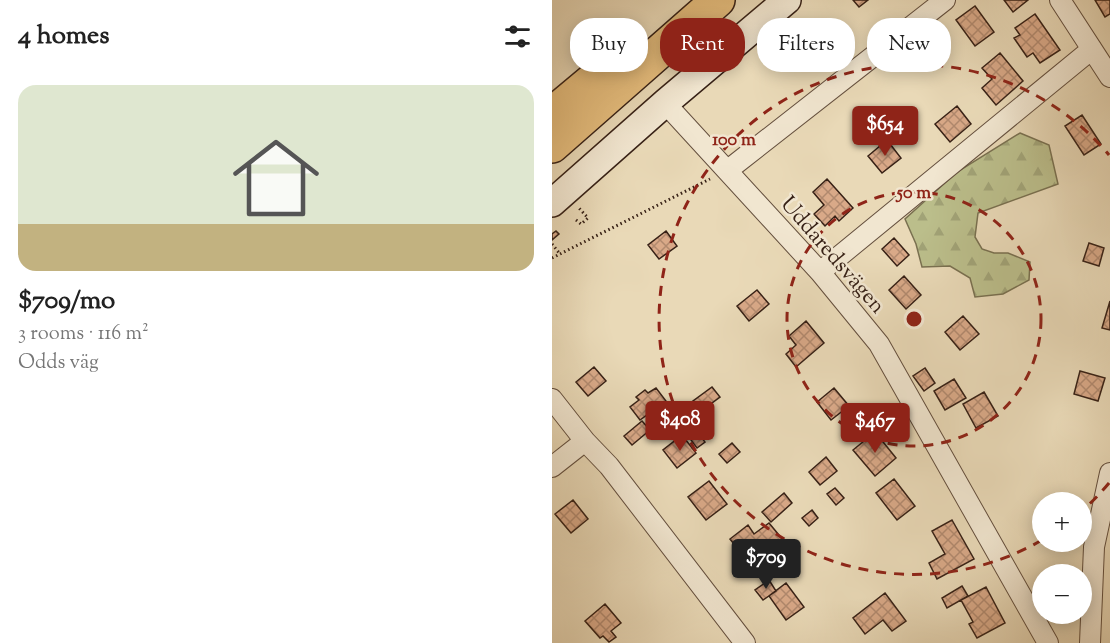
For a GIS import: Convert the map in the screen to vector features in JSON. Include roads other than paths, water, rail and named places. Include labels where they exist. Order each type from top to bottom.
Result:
[{"type":"highway","points":[[552,114],[686,0]]},
{"type":"highway","points":[[552,146],[718,0]]},
{"type":"street","points":[[552,203],[665,103],[787,0]]},
{"type":"street","points":[[728,170],[945,0]]},
{"type":"street","points":[[1060,0],[1110,77]]},
{"type":"street","points":[[820,272],[1092,49]]},
{"type":"street","name":"Uddaredsvägen","points":[[665,103],[820,272],[879,344],[1048,643]]},
{"type":"street","points":[[552,399],[585,441],[609,466],[745,643]]},
{"type":"street","points":[[552,467],[585,441]]},
{"type":"street","points":[[1090,643],[1094,547],[1110,473]]}]
